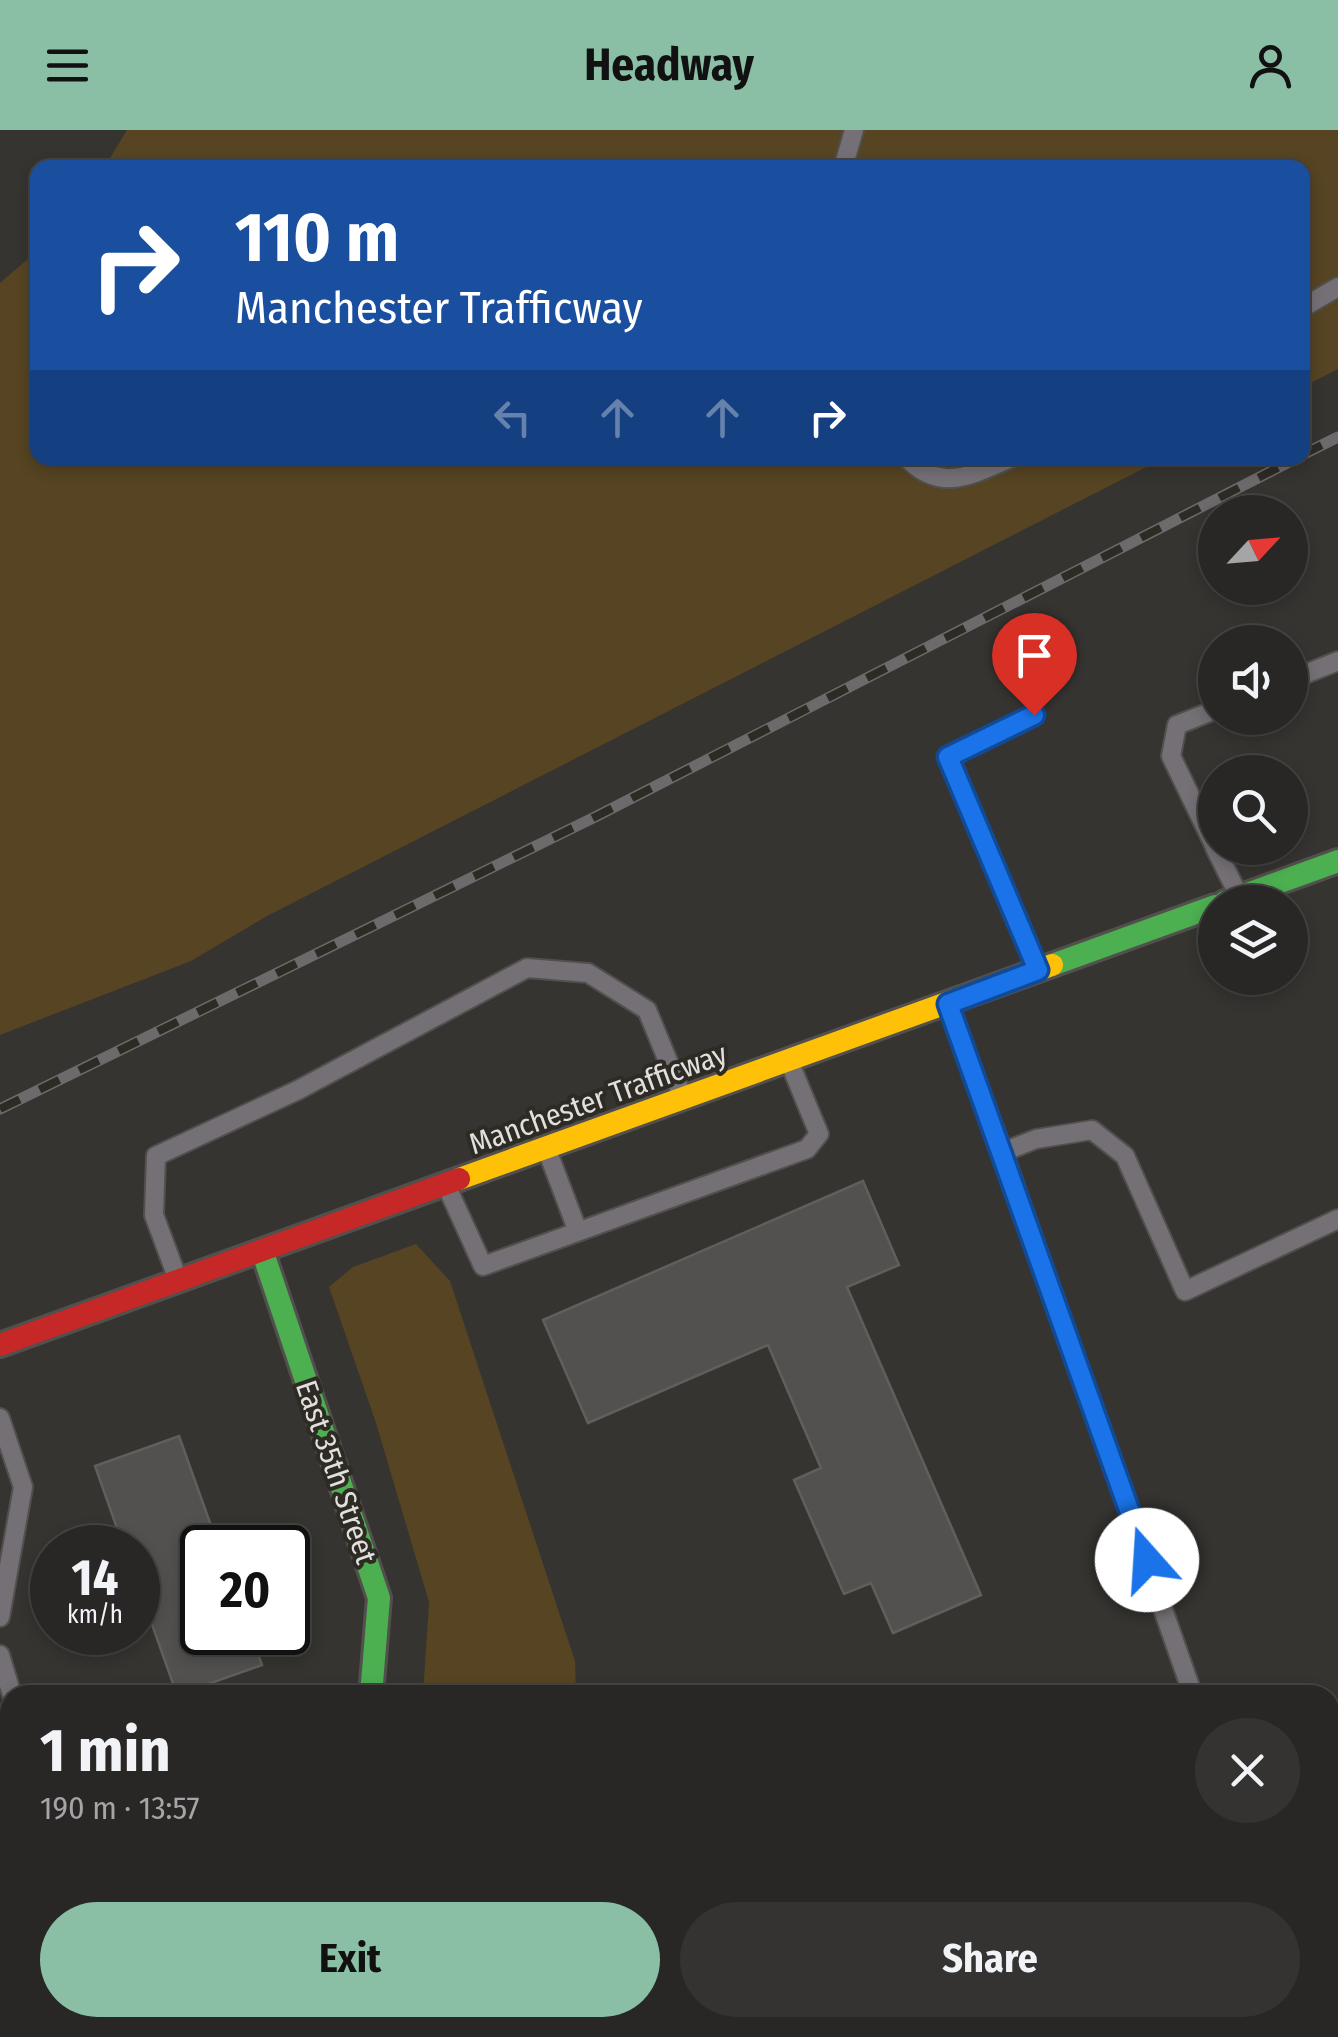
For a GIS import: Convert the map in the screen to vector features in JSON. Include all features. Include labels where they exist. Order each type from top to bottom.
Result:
[{"type":"main road","points":[[1273,885],[1338,861]]},
{"type":"main road","name":"Manchester Trafficway","points":[[0,1345],[1198,912]]},
{"type":"main road","name":"East 35th Street","points":[[262,1253],[379,1598],[371,1685]]},
{"type":"lane","points":[[845,160],[854,130]]},
{"type":"lane","points":[[1310,304],[1338,288]]},
{"type":"lane","points":[[914,465],[920,471],[959,480],[994,465]]},
{"type":"lane","points":[[1308,673],[1338,661]]},
{"type":"lane","points":[[1034,715],[948,757],[1038,970]]},
{"type":"lane","points":[[1198,717],[1176,726],[1171,756],[1198,812]]},
{"type":"lane","points":[[179,1282],[154,1215],[156,1156],[298,1090],[527,968],[588,974],[646,1010],[684,1099]]},
{"type":"lane","points":[[948,1004],[1190,1685]]},
{"type":"lane","points":[[446,1186],[482,1266],[807,1149],[819,1134],[789,1061]]},
{"type":"lane","points":[[1003,1152],[1036,1139],[1092,1130],[1126,1156],[1185,1291],[1338,1220]]},
{"type":"lane","points":[[546,1150],[578,1229]]},
{"type":"lane","points":[[0,1418],[23,1486],[0,1617]]},
{"type":"lane","points":[[0,1655],[9,1685]]},
{"type":"shaded area","points":[[127,130],[1338,130],[1338,369],[1310,383],[1310,160],[109,160]]},
{"type":"shaded area","points":[[30,257],[30,465],[1150,465],[267,916],[191,961],[0,1035],[0,283]]},
{"type":"shaded area","points":[[416,1244],[450,1281],[575,1661],[576,1685],[424,1685],[429,1602],[376,1423],[329,1287],[353,1267]]},
{"type":"building","points":[[863,1181],[899,1265],[847,1287],[981,1595],[893,1633],[871,1583],[844,1594],[794,1480],[821,1468],[768,1345],[588,1423],[543,1320]]},
{"type":"building","points":[[179,1436],[211,1525],[180,1525],[180,1655],[258,1655],[262,1665],[205,1685],[173,1685],[160,1647],[160,1525],[116,1525],[95,1466]]},
{"type":"railway","points":[[1310,451],[1338,437]]},
{"type":"railway","points":[[0,1109],[597,816],[1283,465]]},
{"type":"traffic: fast","points":[[1272,885],[1338,861]]},
{"type":"traffic: fast","points":[[1052,965],[1198,912]]},
{"type":"traffic: fast","points":[[263,1253],[379,1598],[372,1685]]},
{"type":"traffic: slow","points":[[459,1179],[1052,965]]},
{"type":"traffic: jam","points":[[0,1345],[459,1179]]},
{"type":"route","points":[[1034,715],[948,757],[1038,970],[948,1004],[1147,1560]]}]
